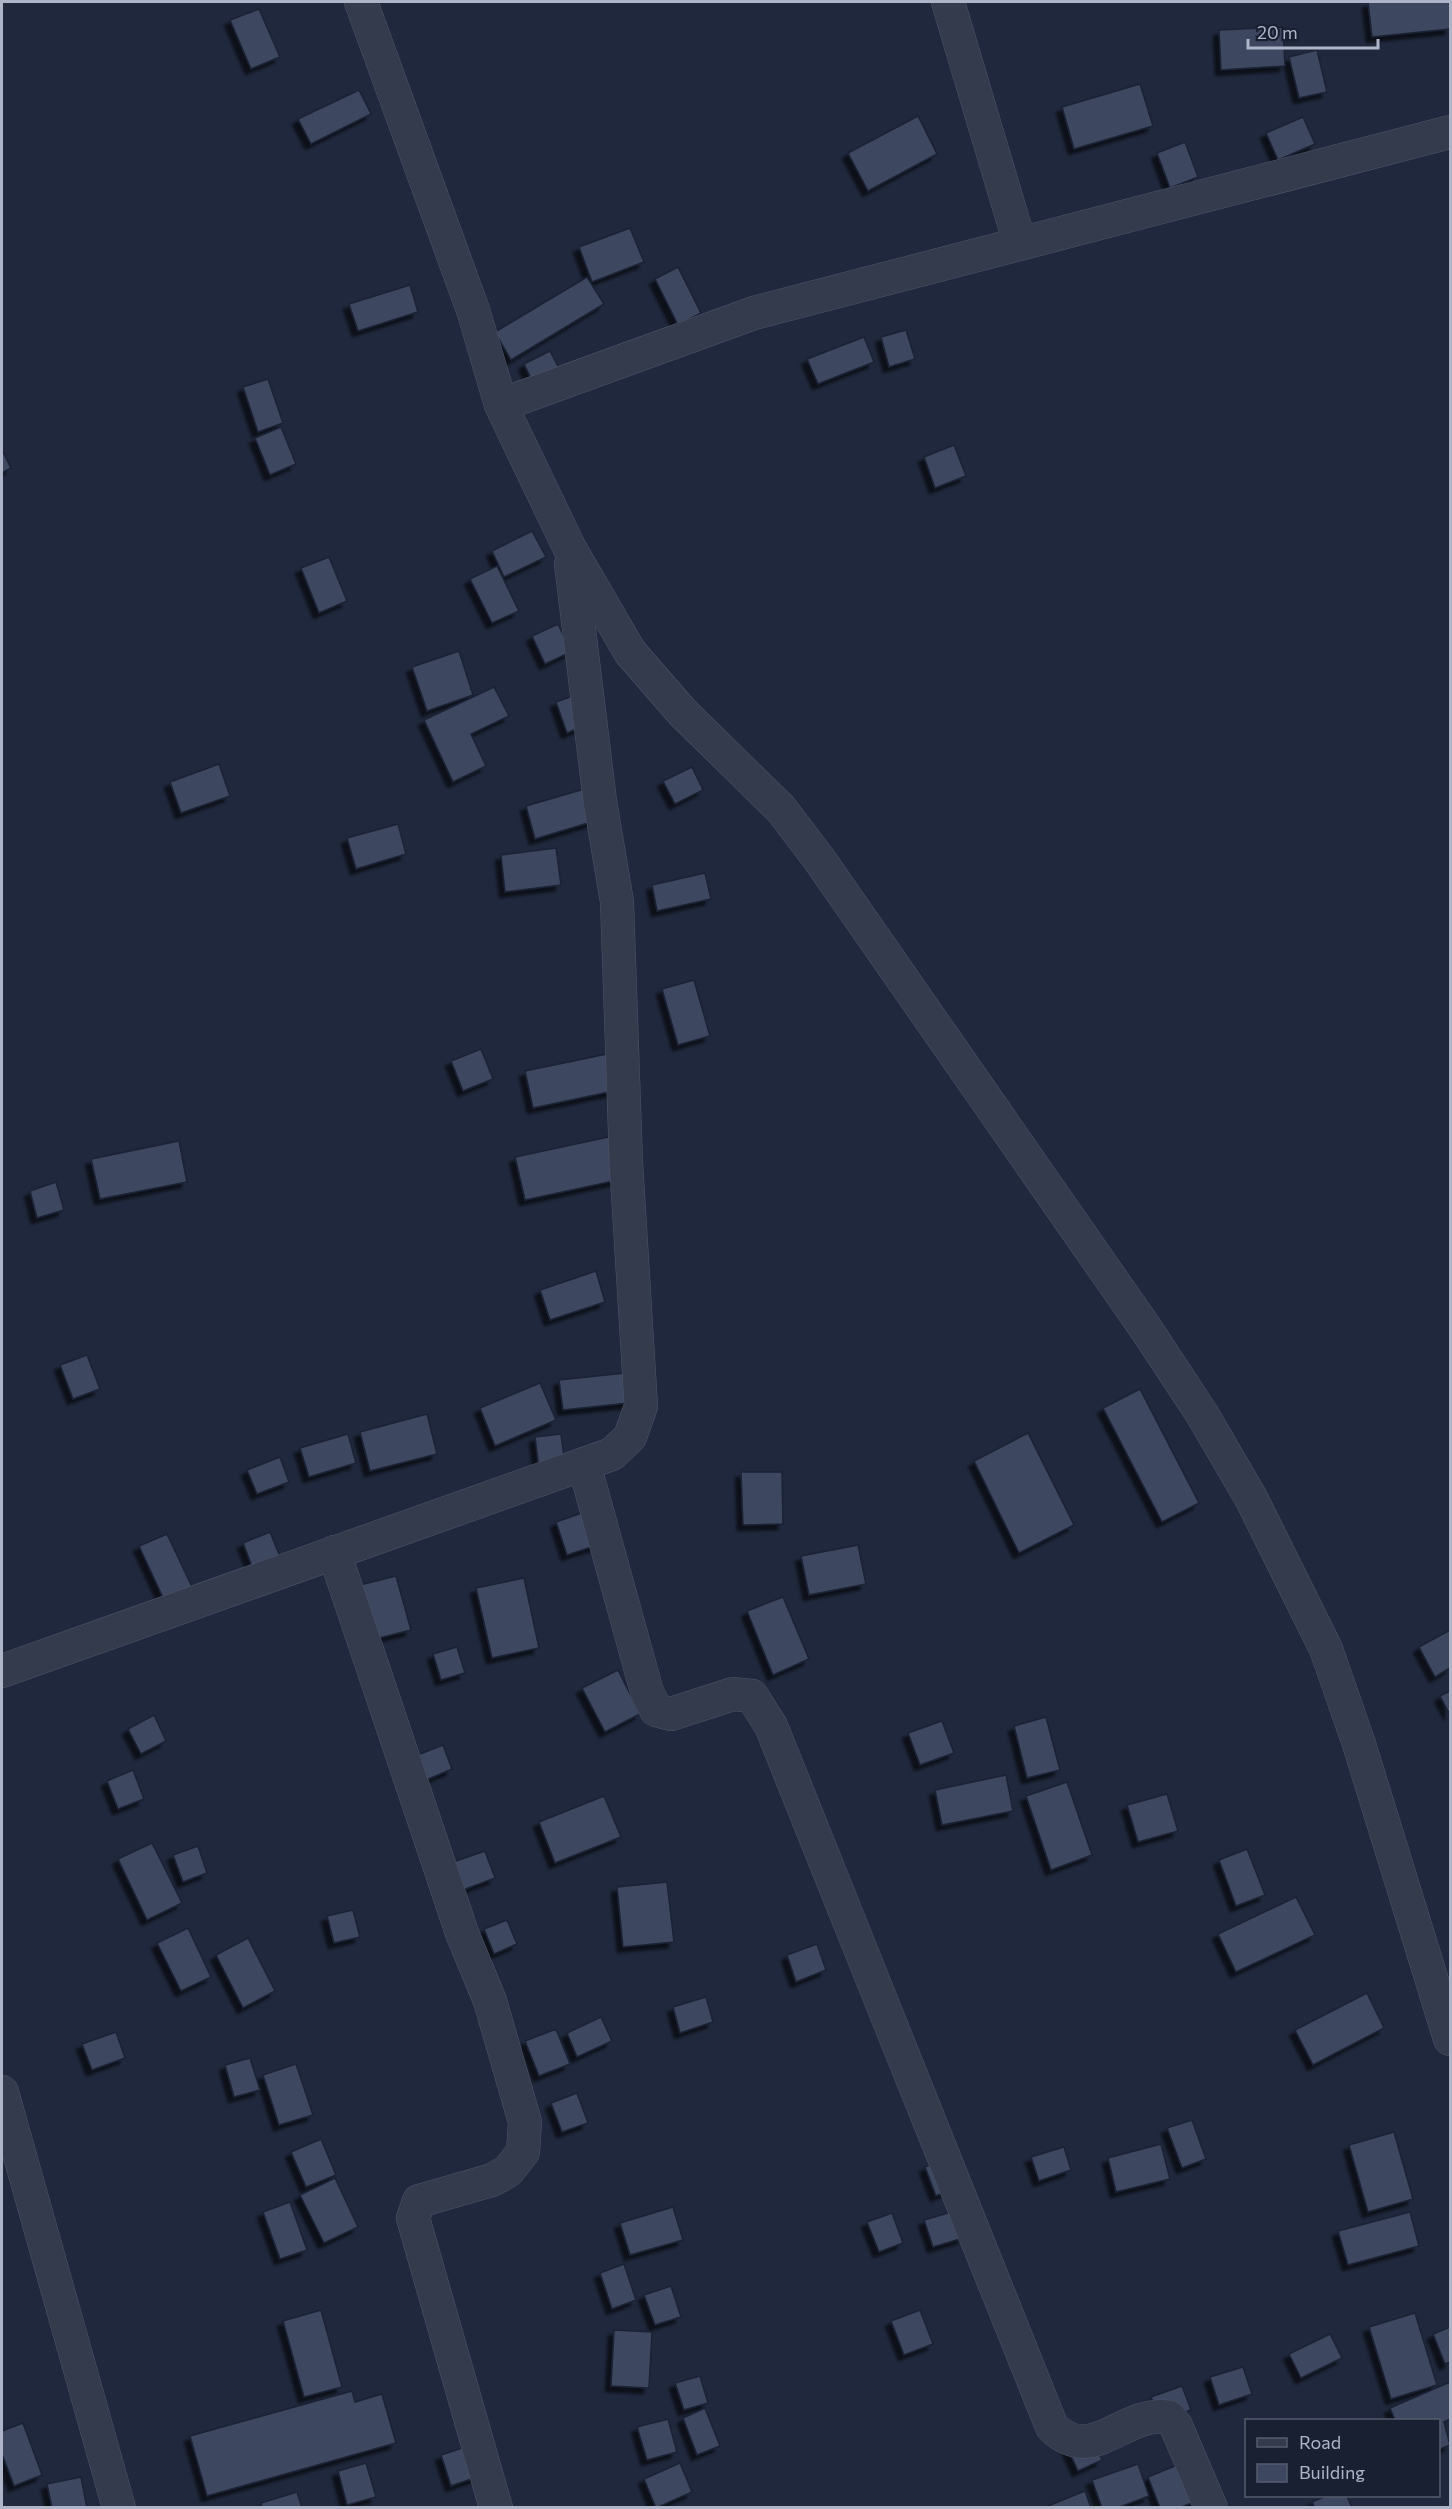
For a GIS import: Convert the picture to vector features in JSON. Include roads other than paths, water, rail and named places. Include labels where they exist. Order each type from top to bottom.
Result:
[{"type":"street","points":[[361,2],[473,310],[501,405],[569,547],[630,652],[683,713],[781,808],[819,859],[1087,1242],[1202,1414],[1251,1498],[1326,1649],[1359,1744],[1450,2039]]},
{"type":"street","points":[[948,2],[1020,244]]},
{"type":"street","points":[[501,405],[754,313],[1450,132]]},
{"type":"street","points":[[2,1671],[612,1454],[630,1437],[641,1406],[626,1162],[617,902],[600,801],[569,547]]},
{"type":"street","points":[[584,1464],[647,1692],[656,1710],[671,1714],[733,1694],[752,1696],[771,1726],[1052,2427],[1064,2439],[1091,2443],[1138,2419],[1156,2415],[1169,2417],[1176,2426],[1211,2508]]},
{"type":"street","points":[[334,1552],[462,1933],[490,2001],[525,2122],[523,2152],[508,2172],[492,2180],[419,2200],[413,2218],[496,2508]]},
{"type":"street","points":[[2,2092],[119,2508]]}]
